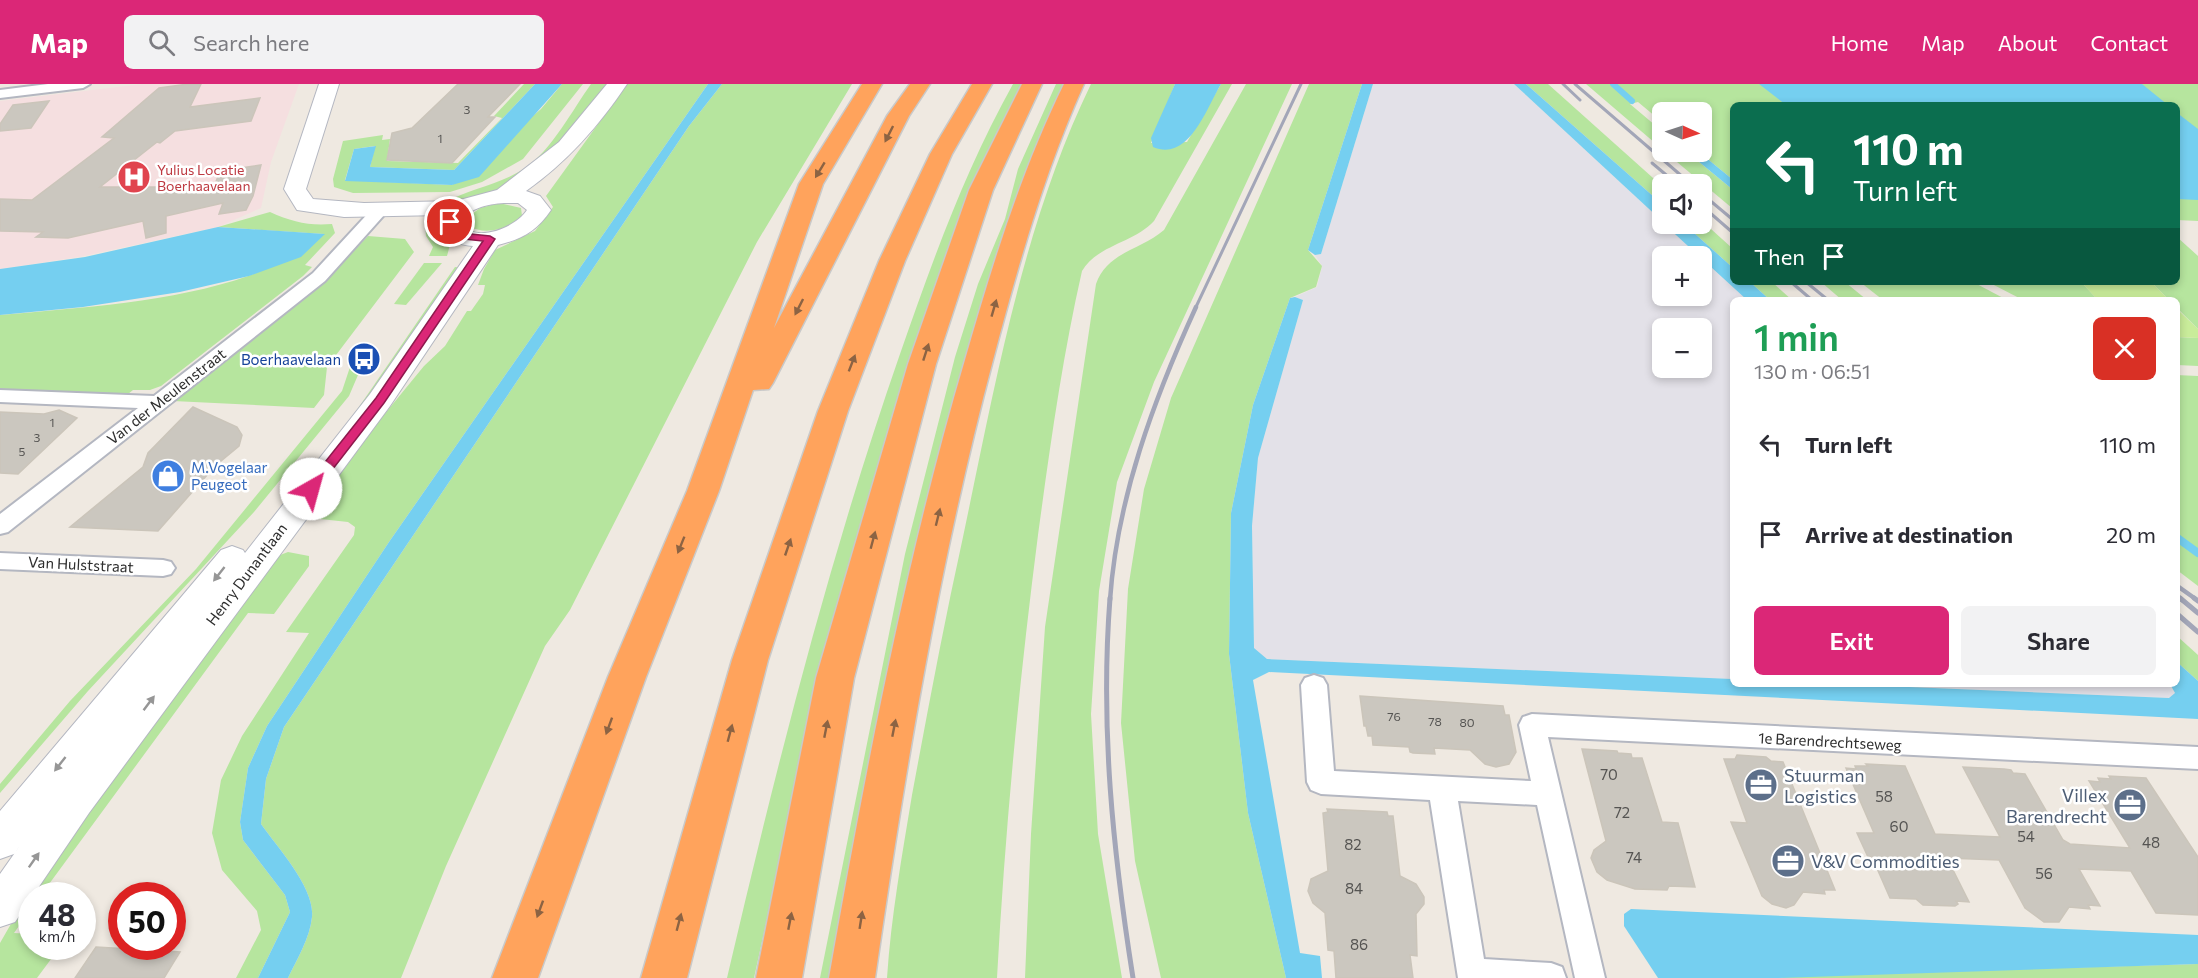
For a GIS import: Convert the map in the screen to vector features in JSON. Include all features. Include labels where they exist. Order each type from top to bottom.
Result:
[{"type":"highway","points":[[515,978],[627,677],[703,491],[812,184],[872,84]]},
{"type":"highway","points":[[703,491],[898,116],[920,84]]},
{"type":"highway","points":[[664,978],[750,660],[833,411],[902,239],[942,154],[982,84]]},
{"type":"highway","points":[[779,978],[836,678],[922,364],[981,190],[1032,84]]},
{"type":"highway","points":[[852,978],[884,777],[930,548],[970,392],[1009,258],[1036,172],[1074,84]]},
{"type":"main road","points":[[329,84],[295,189],[305,205],[334,211],[379,212],[468,227],[518,231],[529,224],[539,210],[537,204],[530,199],[503,196],[475,202],[468,227]]},
{"type":"main road","points":[[503,196],[533,177],[558,157],[580,134],[617,84]]},
{"type":"main road","points":[[530,199],[547,179],[558,157]]},
{"type":"main road","name":"Henry Dunantlaan","points":[[0,841],[97,719],[210,586],[259,523],[384,359],[468,227]]},
{"type":"main road","name":"Henry Dunantlaan","points":[[0,908],[75,801],[380,400],[468,227]]},
{"type":"street","points":[[0,94],[83,84]]},
{"type":"street","name":"Van der Meulenstraat","points":[[0,526],[320,277],[379,212]]},
{"type":"street","points":[[0,396],[157,402]]},
{"type":"street","name":"Van Hulststraat","points":[[0,561],[163,568]]},
{"type":"street","points":[[1314,685],[1321,782],[1546,794]]},
{"type":"street","name":"1e Barendrechtseweg","points":[[1590,978],[1532,725],[2198,758]]},
{"type":"street","points":[[1442,789],[1471,973],[1551,978]]},
{"type":"shaded area","name":"Yulius Locatie Boerhaavelaan","points":[[143,84],[299,84],[271,162],[261,208],[218,227],[79,257],[0,269],[0,101]]},
{"type":"shaded area","points":[[1373,84],[1514,84],[1652,212],[1652,234],[1676,234],[1689,246],[1652,246],[1652,306],[1712,306],[1712,268],[1744,297],[1730,297],[1730,679],[1267,659],[1254,648],[1252,526],[1258,458],[1303,300],[1295,297],[1317,287],[1322,266],[1315,255],[1321,254]]},
{"type":"shaded area","points":[[1909,687],[2172,687],[2175,693],[2170,698]]},
{"type":"green space","points":[[524,84],[535,84],[454,170],[370,167],[375,146],[354,149],[345,180],[452,185],[541,109],[562,84],[583,84],[523,159],[482,182],[450,192],[353,193],[334,187],[333,179],[343,141],[383,135],[382,140],[390,139],[387,161],[458,163],[502,118],[494,116]]},
{"type":"green space","points":[[591,84],[608,84],[567,137],[509,187],[464,201],[444,203],[505,179],[535,161],[553,141]]},
{"type":"green space","points":[[627,84],[708,84],[389,542],[267,726],[248,768],[240,822],[243,840],[285,895],[290,912],[258,978],[236,978],[261,930],[257,911],[222,870],[212,833],[221,780],[242,736],[309,633],[286,632],[354,535],[355,527],[348,522],[311,518],[309,510],[314,500],[424,366],[445,346],[467,311],[471,311],[483,294],[485,285],[478,285],[495,250],[535,231],[553,207],[546,196]]},
{"type":"green space","points":[[722,84],[852,84],[757,242],[570,610],[545,646],[446,866],[401,978],[288,978],[306,941],[312,917],[308,894],[302,881],[261,824],[266,779],[284,727],[689,126]]},
{"type":"green space","points":[[1013,84],[1021,84],[976,180],[805,746],[754,978],[727,978],[805,664],[874,431],[950,217]]},
{"type":"green space","points":[[1056,84],[1067,84],[1051,115],[837,978],[820,978],[905,554],[955,357],[978,284],[1005,219],[1018,169]]},
{"type":"green space","points":[[1091,84],[1175,84],[1151,143],[1187,142],[1221,84],[1232,84],[1154,221],[1136,234],[1097,255],[1082,271],[1057,403],[1031,590],[1008,812],[997,978],[887,978],[894,909],[912,795],[949,602],[1000,364],[1029,249],[1047,192],[1067,137]]},
{"type":"green space","points":[[1246,84],[1292,84],[1154,382],[1117,482],[1099,591],[1091,714],[1098,834],[1122,978],[1025,978],[1031,834],[1045,627],[1096,284],[1101,273],[1116,258],[1164,230]]},
{"type":"green space","points":[[1309,84],[1362,84],[1308,250],[1322,266],[1316,287],[1290,298],[1253,405],[1231,513],[1229,654],[1248,813],[1286,978],[1161,978],[1135,861],[1121,723],[1128,589],[1144,489],[1171,398]]},
{"type":"green space","points":[[1526,84],[1548,84],[1652,177],[1652,195]]},
{"type":"green space","points":[[1586,84],[2198,84],[2198,221],[2180,220],[2180,102],[1730,102],[1730,177],[1711,162],[1712,102],[1652,102],[1652,114],[1638,102],[1630,104],[1652,123],[1652,140]]},
{"type":"green space","points":[[1677,162],[1699,162],[1730,187],[1730,206],[1712,191],[1712,174],[1691,174]]},
{"type":"green space","points":[[499,203],[521,208],[522,216],[517,221],[497,230],[475,229],[469,226],[468,217],[480,208]]},
{"type":"green space","points":[[270,212],[301,222],[332,224],[335,233],[305,265],[312,267],[303,276],[161,386],[150,390],[133,390],[128,394],[0,389],[0,315],[126,303],[219,285],[267,268],[324,234],[218,227]]},
{"type":"green space","points":[[425,224],[437,227],[451,241],[447,256],[429,256],[433,247],[426,236]]},
{"type":"green space","points":[[1712,230],[1730,246],[1730,265],[1712,249],[1712,246],[1709,246],[1695,234],[1712,234]]},
{"type":"green space","points":[[368,236],[405,239],[414,252],[327,367],[324,395],[314,408],[173,401],[327,279]]},
{"type":"green space","points":[[2180,240],[2198,256],[2198,329],[2180,311],[2180,297],[2166,297],[2154,285],[2180,285]]},
{"type":"green space","points":[[424,263],[442,263],[406,305],[394,304]]},
{"type":"green space","points":[[455,267],[463,268],[326,455]]},
{"type":"green space","points":[[1753,285],[1775,285],[1789,297],[1767,297]]},
{"type":"green space","points":[[1824,285],[1849,285],[1863,297],[1838,297]]},
{"type":"green space","points":[[1864,285],[1979,285],[2001,297],[1879,297]]},
{"type":"green space","points":[[1994,285],[2084,285],[2095,297],[2017,297]]},
{"type":"green space","points":[[2084,285],[2154,285],[2166,297],[2095,297]]},
{"type":"green space","points":[[2180,312],[2198,329],[2198,338],[2180,337]]},
{"type":"green space","points":[[2180,337],[2198,338],[2198,366],[2180,365]]},
{"type":"green space","points":[[352,361],[364,361],[349,396],[254,512],[88,691],[0,793],[0,784],[70,701],[196,569],[342,391]]},
{"type":"green space","points":[[2180,375],[2198,376],[2198,586],[2180,572]]},
{"type":"green space","points":[[288,552],[309,556],[309,566],[274,614],[248,613],[51,882],[35,882],[78,807],[275,557]]},
{"type":"green space","points":[[2180,639],[2198,655],[2198,681],[2180,665]]},
{"type":"green space","points":[[18,912],[18,927],[14,933],[18,933],[18,960],[50,960],[37,978],[0,978],[0,943]]},
{"type":"green space","points":[[2198,964],[2198,978],[1779,978],[1789,976]]},
{"type":"water","points":[[535,84],[562,84],[479,177],[452,185],[345,181],[354,149],[376,146],[370,167],[454,170]]},
{"type":"water","points":[[708,84],[722,84],[689,126],[284,727],[266,779],[261,824],[302,881],[308,894],[312,917],[306,941],[288,978],[258,978],[290,912],[285,895],[243,840],[240,822],[248,768],[267,726],[389,542]]},
{"type":"water","points":[[1175,84],[1221,84],[1202,119],[1186,140],[1177,147],[1166,150],[1153,147],[1151,138]]},
{"type":"water","points":[[1362,84],[1373,84],[1321,254],[1315,255],[1308,250]]},
{"type":"water","points":[[1514,84],[1526,84],[1652,195],[1652,212]]},
{"type":"water","points":[[1759,84],[2142,84],[2164,102],[1782,102]]},
{"type":"water","points":[[2180,115],[2198,129],[2198,200],[2180,199]]},
{"type":"water","points":[[1699,162],[1711,162],[1730,177],[1730,187]]},
{"type":"water","points":[[218,227],[325,234],[301,257],[249,276],[180,292],[83,307],[0,315],[0,269],[85,257]]},
{"type":"water","points":[[1675,234],[1695,234],[1709,246],[1688,246]]},
{"type":"water","points":[[1712,249],[1730,265],[1730,284],[1712,268]]},
{"type":"water","points":[[1731,285],[1753,285],[1767,297],[1744,297]]},
{"type":"water","points":[[1290,298],[1303,300],[1258,458],[1252,526],[1254,648],[1267,659],[1730,679],[1730,687],[1909,687],[2169,698],[2175,693],[2172,687],[2180,687],[2180,665],[2198,681],[2198,719],[1269,672],[1253,680],[1300,953],[1320,956],[1322,978],[1286,978],[1248,813],[1229,654],[1231,513],[1253,405]]},
{"type":"water","points":[[1631,909],[2198,935],[2198,964],[1779,978],[1658,978],[1624,926],[1624,914]]},
{"type":"building","points":[[201,84],[190,107],[260,98],[251,121],[175,131],[160,143],[157,142],[100,187],[214,187],[220,171],[261,165],[253,196],[246,210],[219,214],[223,203],[166,216],[166,233],[146,238],[143,221],[68,238],[36,237],[43,232],[0,231],[0,199],[32,200],[114,138],[102,137],[159,88]]},
{"type":"building","points":[[458,84],[520,84],[488,117],[495,117],[452,163],[387,160],[392,133],[412,128]]},
{"type":"building","points":[[49,101],[31,128],[0,131],[0,124],[13,105]]},
{"type":"building","points":[[193,407],[237,427],[242,435],[239,446],[215,466],[158,531],[70,527],[143,467],[148,453]]},
{"type":"building","points":[[59,410],[77,418],[18,474],[0,473],[0,412],[44,414]]},
{"type":"building","points":[[1360,696],[1503,706],[1505,715],[1509,715],[1516,752],[1509,764],[1496,767],[1485,764],[1470,750],[1434,748],[1435,754],[1413,753],[1410,752],[1409,747],[1373,745],[1372,736],[1368,736],[1366,726],[1364,726]]},
{"type":"building","points":[[1582,749],[1617,751],[1631,754],[1632,758],[1642,758],[1662,822],[1678,823],[1695,887],[1669,886],[1667,890],[1635,889],[1607,880],[1597,872],[1591,858],[1594,850],[1606,841]]},
{"type":"building","points":[[1737,755],[1766,757],[1771,761],[1783,762],[1835,890],[1824,890],[1825,894],[1803,892],[1794,905],[1786,908],[1772,904],[1762,896],[1731,822],[1747,823],[1724,759],[1735,759]]},
{"type":"building","points":[[1866,764],[1905,766],[1935,834],[2000,837],[1963,767],[2004,769],[2011,770],[2013,773],[2025,774],[2063,840],[2070,844],[2130,848],[2089,781],[2100,782],[2098,778],[2111,779],[2109,776],[2146,778],[2198,857],[2198,915],[2156,913],[2131,871],[2079,869],[2100,906],[2088,905],[2090,909],[2069,907],[2059,922],[2044,922],[2025,908],[1999,860],[1947,858],[1969,902],[1956,901],[1958,904],[1955,906],[1923,905],[1916,899],[1890,898],[1872,857],[1868,857],[1857,833],[1874,833],[1846,768],[1856,769],[1855,766],[1868,766]]},
{"type":"building","points":[[1327,809],[1387,812],[1388,816],[1393,816],[1400,876],[1416,884],[1424,897],[1424,904],[1416,914],[1417,956],[1410,955],[1413,978],[1336,978],[1334,951],[1328,950],[1325,913],[1313,903],[1308,891],[1311,879],[1328,871],[1323,813],[1328,812]]},
{"type":"building","points":[[96,947],[108,948],[108,960],[175,960],[164,978],[75,978],[87,960],[96,960]]},
{"type":"waterway","points":[[1613,84],[1632,101]]},
{"type":"waterway","points":[[2180,540],[2198,553]]},
{"type":"railway","points":[[1195,309],[1301,84]]},
{"type":"railway","points":[[1563,84],[1580,100]]},
{"type":"railway","points":[[1575,84],[1679,174]]},
{"type":"railway","points":[[1652,163],[1665,174]]},
{"type":"railway","points":[[1712,202],[1730,217]]},
{"type":"railway","points":[[1712,215],[1730,230]]},
{"type":"railway","points":[[1794,285],[1808,297]]},
{"type":"railway","points":[[1810,285],[1824,297]]},
{"type":"railway","points":[[1110,600],[1120,524],[1129,487],[1152,413],[1196,307]]},
{"type":"railway","points":[[2180,588],[2197,600]]},
{"type":"railway","points":[[1110,598],[1107,646],[1110,789],[1133,978]]},
{"type":"railway","points":[[2180,598],[2198,613]]},
{"type":"railway","points":[[2194,598],[2198,601]]},
{"type":"railway","points":[[2180,616],[2198,632]]},
{"type":"place","name":"Yulius Locatie Boerhaavelaan","points":[[134,177]]},
{"type":"place","name":"Boerhaavelaan","points":[[364,359]]},
{"type":"place","name":"M.Vogelaar Peugeot","points":[[168,476]]},
{"type":"place","name":"Stuurman Logistics","points":[[1761,785]]},
{"type":"place","name":"Villex Barendrecht","points":[[2130,805]]},
{"type":"place","name":"V&V Commodities","points":[[1788,861]]},
{"type":"route","points":[[311,489],[380,400],[490,239],[478,240],[459,236],[453,232],[450,222]]}]
